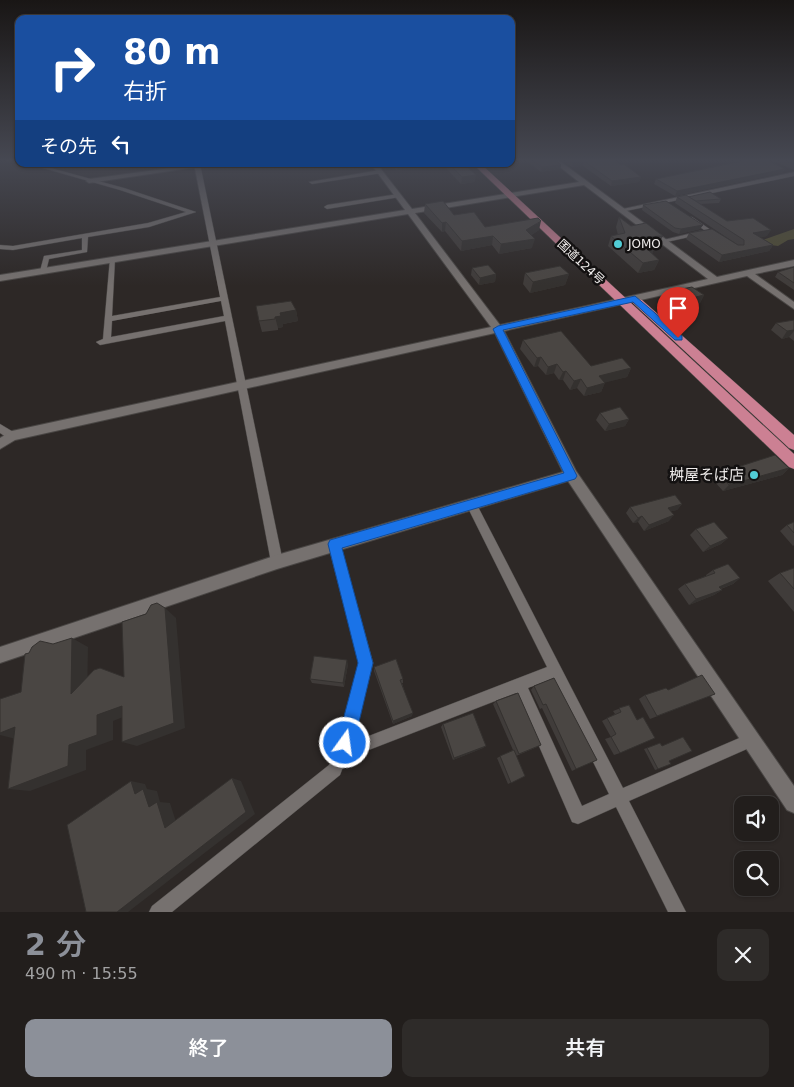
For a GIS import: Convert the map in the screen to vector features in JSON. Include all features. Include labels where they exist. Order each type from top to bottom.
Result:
[{"type":"highway","name":"国道124号","points":[[523,202],[629,300],[794,463]]},
{"type":"highway","name":"国道124号","points":[[629,300],[794,444]]},
{"type":"street","points":[[160,202],[206,215]]},
{"type":"street","points":[[204,202],[277,562]]},
{"type":"street","points":[[327,207],[362,202]]},
{"type":"street","points":[[402,202],[498,329],[571,476],[794,803]]},
{"type":"street","points":[[0,278],[468,202]]},
{"type":"street","points":[[610,202],[715,280]]},
{"type":"street","points":[[621,210],[662,202]]},
{"type":"street","points":[[666,202],[672,206]]},
{"type":"street","points":[[0,247],[13,248],[149,225],[192,212]]},
{"type":"street","points":[[687,216],[723,240]]},
{"type":"street","points":[[662,241],[710,231]]},
{"type":"street","points":[[43,271],[46,257],[85,251],[85,236]]},
{"type":"street","points":[[112,260],[109,319],[104,341],[228,318]]},
{"type":"street","points":[[0,444],[12,436],[794,263]]},
{"type":"street","points":[[748,273],[794,306]]},
{"type":"street","points":[[109,319],[224,298]]},
{"type":"street","points":[[0,428],[12,436]]},
{"type":"street","points":[[0,655],[334,544],[571,476]]},
{"type":"street","points":[[471,504],[678,912]]},
{"type":"street","points":[[158,912],[335,770],[345,743],[366,663],[334,544]]},
{"type":"street","points":[[345,743],[361,746],[555,670]]},
{"type":"street","points":[[519,684],[578,816],[751,740]]},
{"type":"shaded area","points":[[794,229],[794,239],[778,246],[764,244],[760,241]]},
{"type":"building","points":[[443,202],[454,215],[474,212],[485,227],[538,218],[541,221],[526,230],[535,239],[501,244],[493,236],[462,241],[446,222],[442,223],[425,204]]},
{"type":"building","points":[[667,202],[703,225],[681,229],[675,228],[643,205]]},
{"type":"building","points":[[684,202],[696,202],[727,221],[753,218],[771,230],[753,233],[773,245],[722,255],[689,233],[712,229],[738,245],[744,245],[744,240]]},
{"type":"building","points":[[619,217],[631,226],[646,223],[663,236],[643,237],[655,246],[646,248],[659,260],[643,263],[611,236],[625,233]]},
{"type":"building","points":[[488,265],[496,274],[480,278],[472,268]]},
{"type":"building","points":[[560,266],[569,274],[533,282],[525,273]]},
{"type":"building","points":[[794,267],[794,283],[778,272]]},
{"type":"building","points":[[692,287],[704,295],[683,300],[672,291]]},
{"type":"building","points":[[291,301],[296,310],[280,313],[281,316],[275,317],[275,319],[259,321],[256,306]]},
{"type":"building","points":[[794,320],[794,330],[787,331],[776,323]]},
{"type":"building","points":[[561,331],[591,366],[622,358],[631,368],[599,376],[605,383],[587,388],[581,379],[574,381],[557,364],[548,367],[541,357],[537,358],[523,340]]},
{"type":"building","points":[[620,407],[629,419],[609,424],[600,413]]},
{"type":"building","points":[[775,455],[789,468],[729,485],[719,473]]},
{"type":"building","points":[[675,495],[682,504],[668,508],[674,515],[649,525],[642,516],[638,518],[630,507]]},
{"type":"building","points":[[714,522],[728,538],[710,546],[696,529]]},
{"type":"building","points":[[794,522],[794,533],[787,525]]},
{"type":"building","points":[[728,564],[740,578],[719,587],[722,590],[696,599],[685,584],[715,573],[713,570]]},
{"type":"building","points":[[794,568],[794,589],[780,573]]},
{"type":"building","points":[[157,603],[165,608],[174,723],[122,742],[122,706],[97,715],[97,735],[69,745],[68,766],[8,789],[15,727],[0,733],[0,699],[21,692],[25,654],[29,653],[32,647],[40,641],[53,644],[72,638],[71,694],[94,670],[100,668],[124,677],[122,622],[146,614],[151,605]]},
{"type":"building","points":[[314,656],[347,660],[343,683],[310,679]]},
{"type":"building","points":[[396,659],[403,679],[400,680],[413,713],[393,721],[374,667]]},
{"type":"building","points":[[702,675],[715,694],[657,716],[645,695],[666,688],[668,690]]},
{"type":"building","points":[[554,678],[597,760],[576,769],[546,704],[543,705],[534,686]]},
{"type":"building","points":[[518,693],[541,745],[519,754],[496,701]]},
{"type":"building","points":[[629,705],[637,720],[643,717],[655,738],[620,753],[611,737],[616,734],[607,718],[621,712],[619,708]]},
{"type":"building","points":[[473,713],[486,746],[454,758],[443,724]]},
{"type":"building","points":[[683,737],[692,751],[669,761],[671,764],[658,769],[647,748],[660,743],[662,746]]},
{"type":"building","points":[[514,750],[525,776],[511,783],[500,756]]},
{"type":"building","points":[[232,778],[246,812],[117,912],[86,912],[67,825],[131,781],[135,794],[143,789],[149,807],[157,802],[165,828]]},
{"type":"place","name":"JOMO","points":[[618,244]]},
{"type":"place","name":"桝屋そば店","points":[[754,475]]},
{"type":"route","points":[[345,743],[366,663],[334,544],[571,476],[498,329],[635,299],[678,338]]}]
